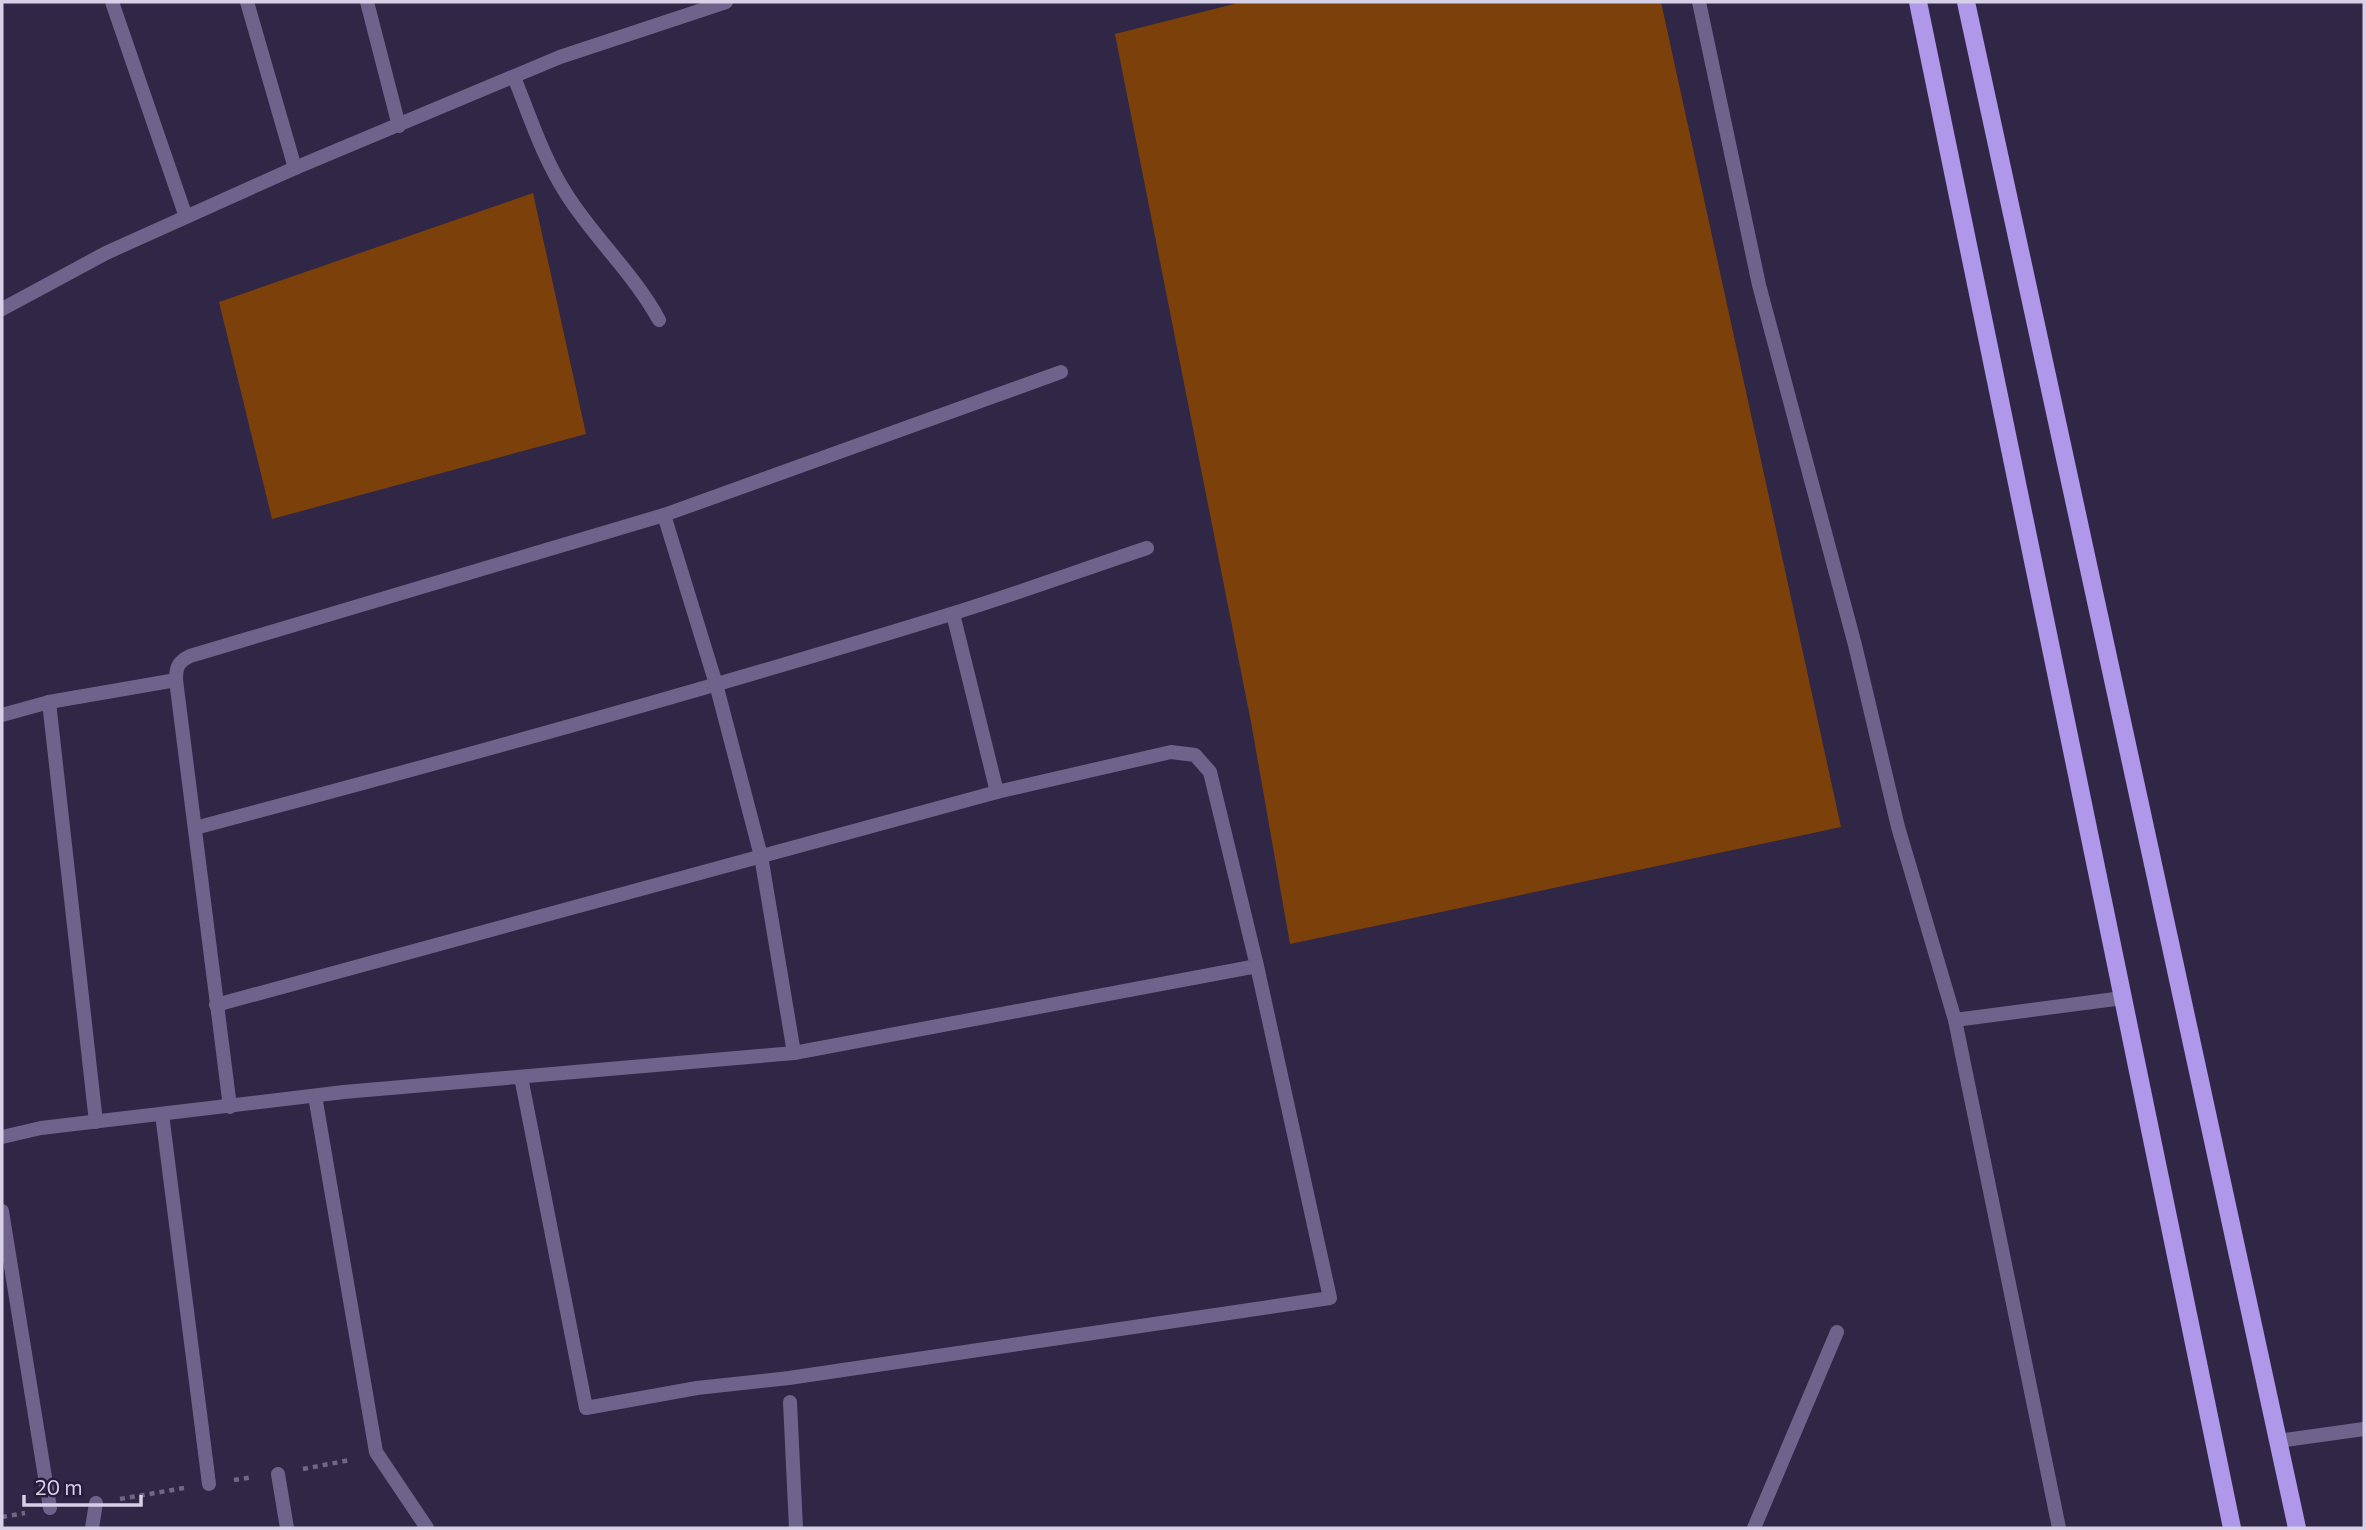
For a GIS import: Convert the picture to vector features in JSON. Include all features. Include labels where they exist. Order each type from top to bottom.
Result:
[{"type":"main road","points":[[1918,2],[2232,1528]]},
{"type":"main road","points":[[1966,2],[2297,1528]]},
{"type":"street","points":[[112,2],[186,217]]},
{"type":"street","points":[[247,2],[295,168]]},
{"type":"street","points":[[367,2],[399,126]]},
{"type":"street","points":[[2,309],[106,253],[295,168],[560,57],[726,2]]},
{"type":"street","points":[[1699,2],[1759,285],[1855,645],[1898,827],[1955,1020],[2059,1528]]},
{"type":"street","points":[[514,77],[548,164],[561,186],[587,223],[630,274],[659,320]]},
{"type":"street","points":[[230,1107],[176,680],[176,668],[180,662],[190,656],[664,515],[1061,372]]},
{"type":"street","points":[[664,515],[716,684],[761,856],[794,1053]]},
{"type":"street","points":[[195,828],[470,755],[716,684],[953,614],[1147,548]]},
{"type":"street","points":[[953,614],[997,792]]},
{"type":"street","points":[[2,715],[49,702],[176,680]]},
{"type":"street","points":[[49,702],[96,1122]]},
{"type":"street","points":[[216,1005],[997,792],[1171,752],[1195,755],[1210,772],[1257,966],[1330,1298],[789,1378],[697,1388],[586,1408],[522,1077]]},
{"type":"street","points":[[2,1137],[41,1128],[315,1096],[794,1053],[1257,966]]},
{"type":"street","points":[[1955,1020],[2123,998]]},
{"type":"street","points":[[315,1096],[376,1452],[427,1528]]},
{"type":"street","points":[[162,1114],[209,1484]]},
{"type":"street","points":[[2,1211],[50,1508]]},
{"type":"street","points":[[1754,1528],[1837,1332]]},
{"type":"street","points":[[790,1402],[796,1528]]},
{"type":"street","points":[[2278,1441],[2364,1429]]},
{"type":"street","points":[[278,1474],[288,1528]]},
{"type":"street","points":[[92,1528],[96,1503]]},
{"type":"shaded area","points":[[1242,2],[1661,2],[1841,827],[1290,944],[1251,722],[1115,34]]},
{"type":"shaded area","points":[[533,193],[586,434],[272,519],[219,302]]}]
